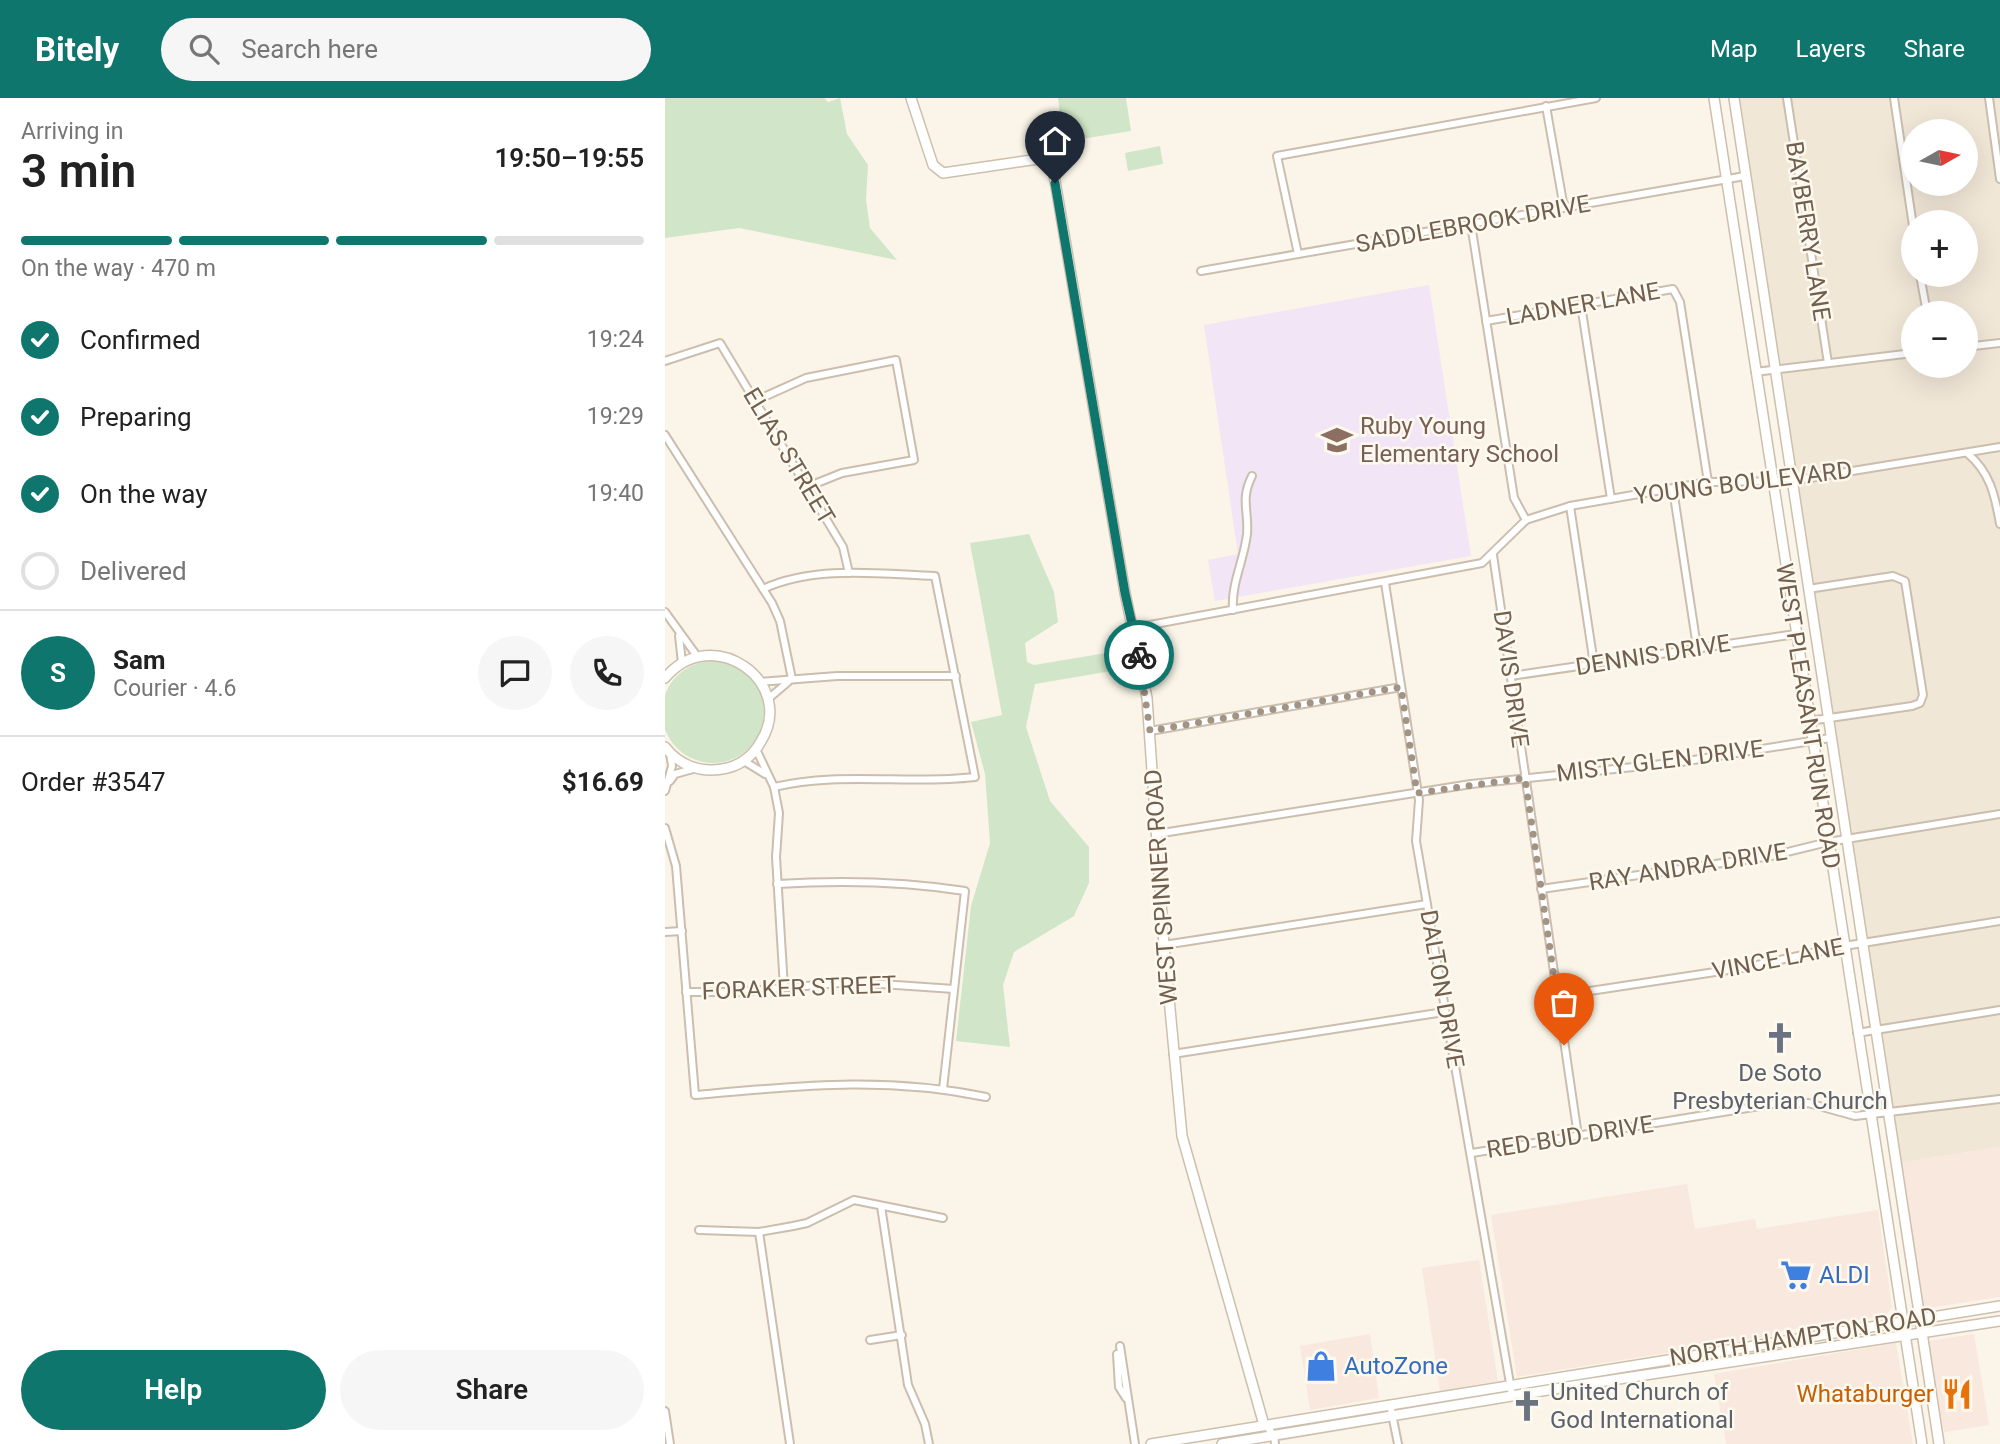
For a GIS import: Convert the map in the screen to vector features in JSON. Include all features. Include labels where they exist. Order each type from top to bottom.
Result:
[{"type":"main road","name":"WEST SPINNER ROAD","points":[[911,98],[933,165],[943,173],[1047,158],[1052,163],[1125,593],[1147,698],[1164,944],[1182,1136],[1264,1425]]},
{"type":"main road","name":"WEST PLEASANT RUN ROAD","points":[[1714,98],[1922,1444]]},
{"type":"main road","name":"WEST PLEASANT RUN ROAD","points":[[1734,98],[1939,1444]]},
{"type":"main road","points":[[665,678],[682,663],[697,656],[719,655],[739,662],[760,682],[768,699],[768,726],[756,749],[744,761],[729,768],[697,769],[667,750]]},
{"type":"main road","name":"NORTH HAMPTON ROAD","points":[[1154,1444],[1510,1383],[2000,1306]]},
{"type":"main road","name":"NORTH HAMPTON ROAD","points":[[1222,1444],[1275,1440],[1392,1415],[1512,1395],[1904,1333],[1921,1333],[2000,1321]]},
{"type":"main road","points":[[1811,1335],[1813,1348]]},
{"type":"main road","points":[[1712,1351],[1714,1363]]},
{"type":"main road","points":[[1918,1421],[1935,1418]]},
{"type":"street","points":[[1297,254],[1277,156],[1596,98]]},
{"type":"street","name":"BAYBERRY LANE","points":[[1787,98],[1828,363]]},
{"type":"street","points":[[1894,98],[1911,210]]},
{"type":"street","points":[[1989,98],[2000,179]]},
{"type":"street","points":[[1546,107],[1565,208]]},
{"type":"street","name":"SADDLEBROOK DRIVE","points":[[1201,271],[1745,176]]},
{"type":"street","points":[[1471,224],[1514,498],[1526,520]]},
{"type":"street","name":"LADNER LANE","points":[[1486,321],[1668,289],[1678,295],[1709,482]]},
{"type":"street","points":[[1581,305],[1611,499]]},
{"type":"street","name":"ELIAS STREET","points":[[665,361],[720,343],[843,547],[849,573]]},
{"type":"street","points":[[1978,346],[2000,343]]},
{"type":"street","points":[[1755,372],[1901,354]]},
{"type":"street","points":[[755,401],[806,378],[896,360],[914,460],[842,473],[807,487]]},
{"type":"street","points":[[665,435],[763,589],[780,621],[792,679]]},
{"type":"street","name":"YOUNG BOULEVARD","points":[[1134,628],[1473,566],[1493,555],[1526,520],[1570,506],[1709,482],[1791,481],[2000,447]]},
{"type":"street","points":[[1966,452],[1980,463],[1988,477],[1996,496],[2000,524]]},
{"type":"street","points":[[1233,610],[1232,591],[1247,532],[1243,494],[1252,476]]},
{"type":"street","points":[[1673,489],[1697,648]]},
{"type":"street","points":[[1570,506],[1594,664]]},
{"type":"street","name":"DAVIS DRIVE","points":[[1493,555],[1578,1136]]},
{"type":"street","points":[[763,589],[784,580],[849,573],[935,576],[975,777],[936,782],[808,780],[774,788]]},
{"type":"street","points":[[1808,589],[1893,576],[1905,581],[1923,695],[1920,703],[1809,721]]},
{"type":"street","name":"DALTON DRIVE","points":[[1385,583],[1417,793],[1416,841],[1512,1395]]},
{"type":"street","points":[[665,612],[697,656]]},
{"type":"street","points":[[679,634],[682,663]]},
{"type":"street","name":"DENNIS DRIVE","points":[[1511,676],[1795,634]]},
{"type":"street","points":[[760,682],[956,676]]},
{"type":"street","points":[[768,699],[792,679]]},
{"type":"street","points":[[1150,731],[1401,687]]},
{"type":"street","name":"MISTY GLEN DRIVE","points":[[1156,834],[1417,793],[1525,778],[1681,762],[1831,738]]},
{"type":"street","points":[[756,749],[774,788],[779,813],[775,832],[784,988]]},
{"type":"street","points":[[665,791],[672,766],[667,750]]},
{"type":"street","points":[[744,761],[767,775]]},
{"type":"street","points":[[669,782],[676,773],[697,769]]},
{"type":"street","name":"RAY ANDRA DRIVE","points":[[1541,890],[1771,856],[1828,842],[2000,814]]},
{"type":"street","points":[[665,828],[676,866],[695,1095],[851,1082],[943,1088],[986,1097]]},
{"type":"street","points":[[778,884],[843,880],[911,884],[965,891],[943,1088]]},
{"type":"street","points":[[1164,944],[1427,904]]},
{"type":"street","name":"VINCE LANE","points":[[1556,996],[1748,967],[1844,946],[2000,921]]},
{"type":"street","points":[[665,932],[681,931]]},
{"type":"street","name":"FORAKER STREET","points":[[686,992],[852,982],[954,989]]},
{"type":"street","points":[[1857,1033],[2000,1010]]},
{"type":"street","points":[[1173,1054],[1444,1012]]},
{"type":"street","name":"RED BUD DRIVE","points":[[1472,1153],[1772,1104],[1808,1103],[1854,1116],[1887,1115],[2000,1098]]},
{"type":"street","points":[[699,1230],[759,1231],[807,1223],[854,1200],[943,1218]]},
{"type":"street","points":[[881,1206],[908,1385],[926,1424],[929,1444]]},
{"type":"street","points":[[759,1231],[790,1444]]},
{"type":"street","points":[[870,1340],[902,1335]]},
{"type":"street","points":[[1119,1347],[1119,1387],[1126,1398],[1135,1444]]},
{"type":"street","points":[[1390,1404],[1398,1444]]},
{"type":"street","points":[[665,1411],[670,1444]]},
{"type":"street","points":[[1264,1425],[1275,1440]]},
{"type":"shaded area","points":[[1740,98],[2000,98],[2000,1147],[1899,1163]]},
{"type":"shaded area","name":"Ruby Young Elementary School","points":[[1429,285],[1471,556],[1215,601],[1208,560],[1238,554],[1204,325]]},
{"type":"shaded area","points":[[2000,1147],[2000,1297],[1922,1309],[1899,1163]]},
{"type":"shaded area","points":[[1687,1184],[1695,1229],[1755,1219],[1757,1229],[1878,1210],[1892,1307],[1885,1316],[1772,1332],[1772,1336],[1517,1377],[1491,1215]]},
{"type":"shaded area","points":[[1479,1260],[1498,1381],[1440,1391],[1422,1268]]},
{"type":"shaded area","points":[[1370,1334],[1379,1398],[1310,1410],[1300,1346]]},
{"type":"shaded area","points":[[1974,1334],[1989,1425],[1944,1432],[1928,1341]]},
{"type":"shaded area","points":[[1896,1343],[1913,1444],[1726,1444],[1714,1374]]},
{"type":"green space","points":[[665,98],[824,98],[828,102],[840,98],[847,134],[868,165],[866,200],[870,228],[897,260],[739,228],[665,238]]},
{"type":"green space","points":[[1058,98],[1126,98],[1131,131],[1063,142]]},
{"type":"green space","points":[[1160,146],[1163,164],[1128,171],[1125,153]]},
{"type":"green space","points":[[1029,534],[1054,592],[1058,622],[1025,643],[1027,662],[1034,665],[1130,649],[1135,667],[1035,684],[1026,727],[1050,801],[1089,847],[1089,883],[1074,916],[1014,952],[1003,985],[1010,1047],[956,1041],[971,906],[990,843],[985,774],[971,722],[1002,715],[970,543]]},
{"type":"green space","points":[[703,662],[723,662],[741,669],[756,684],[763,702],[763,722],[756,740],[741,755],[723,762],[703,762],[685,755],[670,740],[665,729],[665,695],[670,684],[685,669]]},
{"type":"way so far","points":[[1139,655],[1150,731],[1401,687],[1417,793],[1525,778],[1564,1045]]},
{"type":"place","name":"Ruby Young Elementary School","points":[[1337,440]]},
{"type":"place","name":"De Soto Presbyterian Church","points":[[1780,1038]]},
{"type":"place","name":"ALDI","points":[[1796,1275]]},
{"type":"place","name":"AutoZone","points":[[1321,1366]]},
{"type":"place","name":"Whataburger","points":[[1957,1394]]},
{"type":"place","name":"United Church of God International","points":[[1527,1406]]},
{"type":"route","points":[[1055,183],[1125,593],[1139,655]]}]
